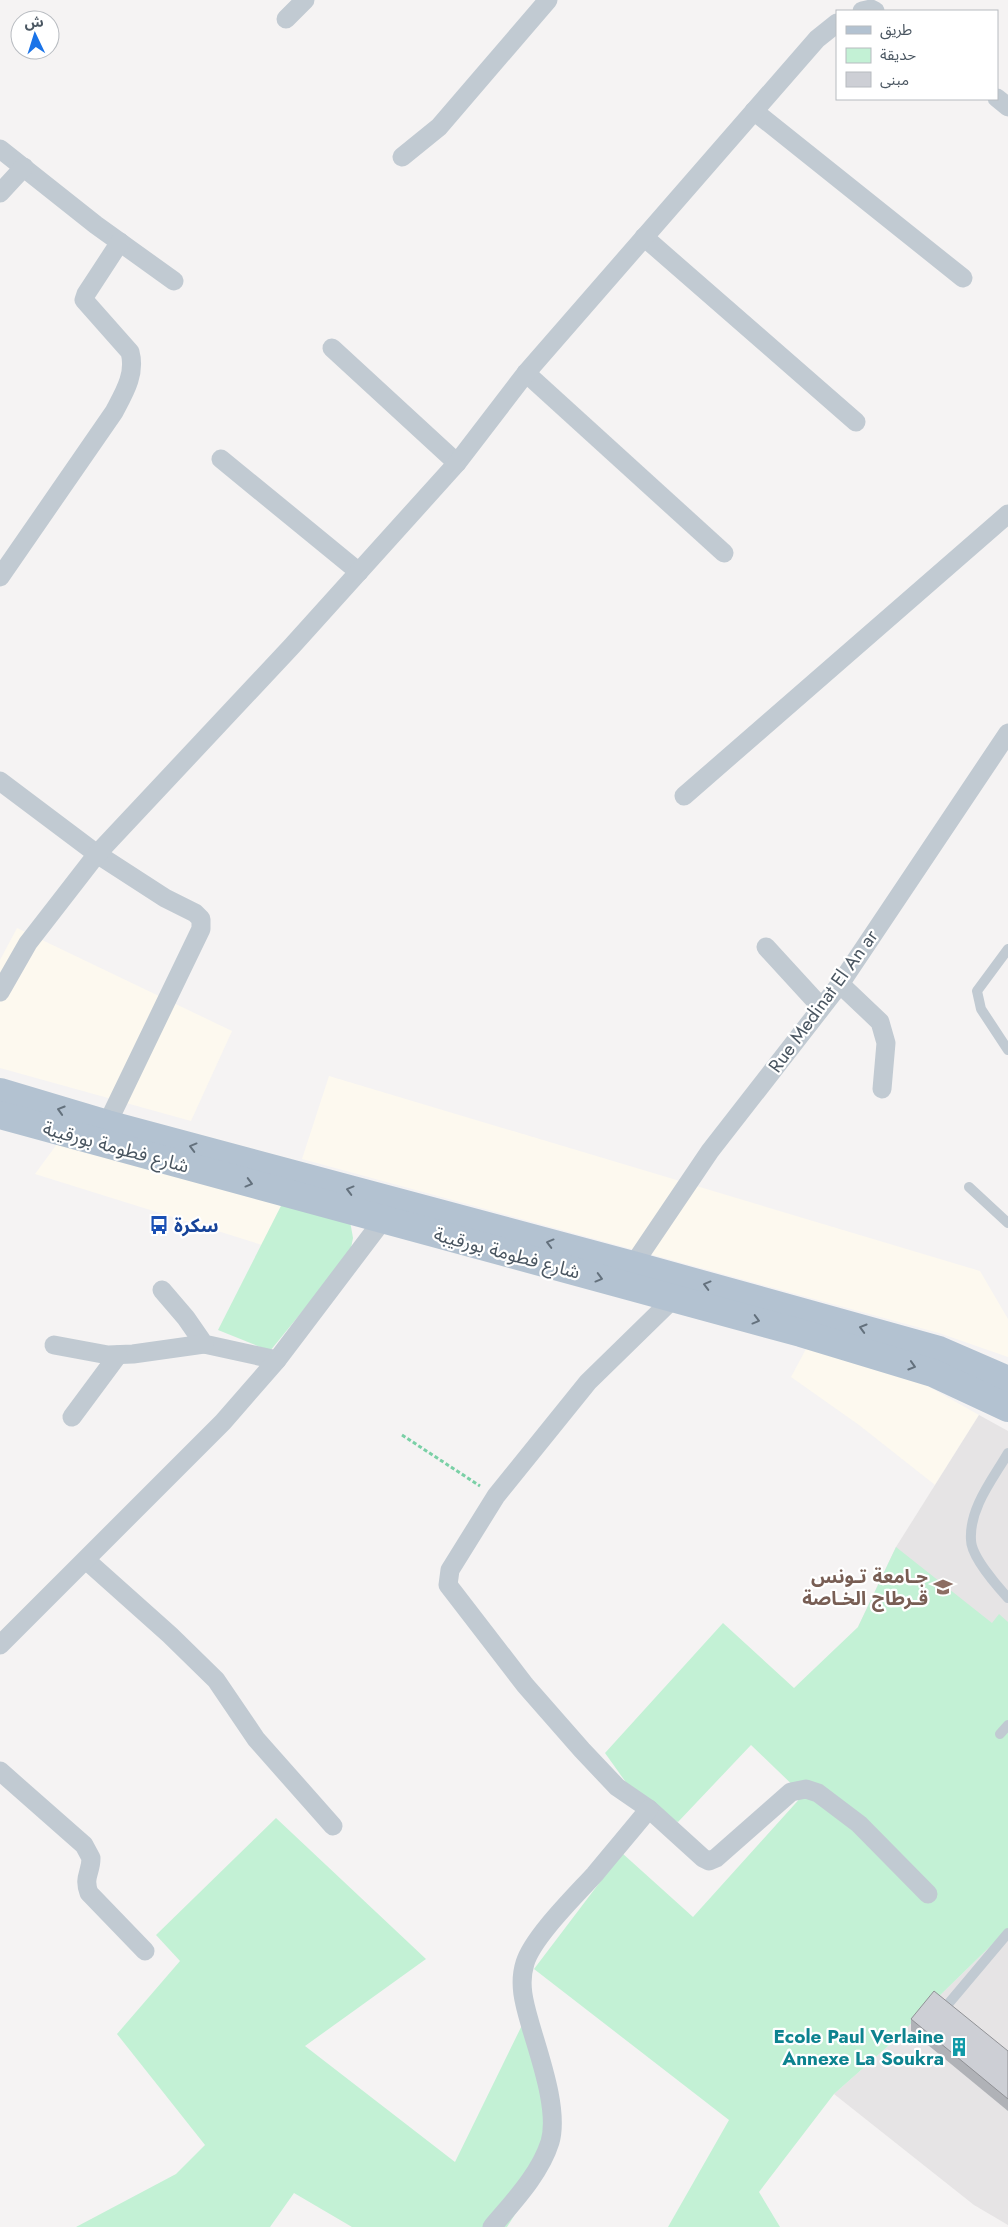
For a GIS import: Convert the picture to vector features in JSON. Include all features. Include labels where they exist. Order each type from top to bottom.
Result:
[{"type":"main road","name":"شارع فطومة بورقيبة","points":[[0,1092],[674,1298],[802,1333],[933,1373],[1008,1408]]},
{"type":"main road","name":"شارع فطومة بورقيبة","points":[[0,1115],[390,1211],[633,1264],[940,1350],[1008,1380]]},
{"type":"street","points":[[286,18],[305,0]]},
{"type":"street","points":[[402,157],[439,127],[548,0]]},
{"type":"street","points":[[0,992],[28,943],[97,854],[359,572],[457,463],[526,373],[817,39],[836,24]]},
{"type":"street","points":[[754,111],[963,278]]},
{"type":"street","points":[[0,149],[120,242],[174,281]]},
{"type":"street","points":[[0,194],[24,167]]},
{"type":"street","points":[[644,237],[856,422]]},
{"type":"street","points":[[0,577],[114,412],[128,386],[132,360],[130,352],[84,300],[120,242]]},
{"type":"street","points":[[332,348],[457,463]]},
{"type":"street","points":[[526,373],[724,553]]},
{"type":"street","points":[[221,459],[359,572]]},
{"type":"street","points":[[684,796],[1008,514]]},
{"type":"street","name":"Rue Medinat El An ar","points":[[633,1264],[710,1151],[840,984],[1008,733]]},
{"type":"street","points":[[0,781],[97,854],[165,898],[196,913],[201,919],[201,929],[107,1124]]},
{"type":"street","points":[[766,946],[821,1007]]},
{"type":"street","points":[[840,984],[880,1022],[886,1044],[882,1089]]},
{"type":"street","points":[[0,1646],[224,1422],[277,1360],[390,1211]]},
{"type":"street","points":[[162,1290],[186,1318],[204,1344]]},
{"type":"street","points":[[674,1298],[588,1382],[496,1496],[450,1570],[448,1585],[525,1685],[582,1750],[617,1786],[649,1809],[703,1858],[709,1861],[716,1858],[791,1792],[806,1789],[818,1793],[860,1824],[928,1894]]},
{"type":"street","points":[[54,1345],[92,1354],[118,1355],[204,1344],[277,1360]]},
{"type":"street","points":[[72,1417],[118,1355]]},
{"type":"street","points":[[86,1560],[170,1635],[216,1680],[256,1739],[333,1826]]},
{"type":"street","points":[[0,1771],[84,1845],[91,1858],[91,1864],[86,1876],[89,1893],[145,1952]]},
{"type":"street","points":[[492,2227],[517,2198],[539,2166],[552,2131],[545,2079],[522,1997],[525,1963],[538,1940],[563,1908],[649,1809]]},
{"type":"lane","points":[[1008,950],[977,992],[981,1009],[1008,1050]]},
{"type":"lane","points":[[969,1187],[1008,1223]]},
{"type":"lane","points":[[1008,1453],[975,1510],[970,1542],[988,1576],[1008,1598]]},
{"type":"lane","points":[[1000,1734],[1008,1725]]},
{"type":"lane","points":[[949,2002],[1008,1933]]},
{"type":"path","points":[[402,1435],[496,1496]]},
{"type":"shaded area","points":[[17,928],[232,1031],[191,1121],[0,1068],[0,960]]},
{"type":"shaded area","points":[[329,1076],[980,1271],[1008,1319],[1008,1357],[939,1333],[302,1159]]},
{"type":"shaded area","points":[[60,1140],[283,1202],[262,1245],[35,1174]]},
{"type":"shaded area","points":[[807,1347],[917,1380],[979,1415],[935,1485],[859,1425],[791,1377]]},
{"type":"shaded area","name":"جـامعة تـونس قـرطاج الخـاصة","points":[[979,1415],[1008,1431],[1008,1756],[858,1627],[896,1547]]},
{"type":"shaded area","points":[[1008,1929],[1008,2225],[974,2205],[834,2094],[887,2047]]},
{"type":"green space","points":[[283,1202],[350,1221],[353,1238],[350,1253],[270,1351],[218,1330]]},
{"type":"green space","points":[[896,1547],[992,1623],[999,1614],[1008,1622],[1008,1929],[887,2047],[834,2094],[759,2192],[780,2227],[668,2227],[729,2120],[534,1969],[622,1853],[693,1917],[803,1795],[751,1745],[678,1822],[640,1802],[605,1753],[723,1623],[794,1688],[858,1627]]},
{"type":"green space","points":[[276,1818],[426,1959],[305,2046],[455,2162],[527,2015],[556,2135],[537,2179],[507,2227],[352,2227],[294,2193],[270,2227],[76,2227],[176,2174],[205,2145],[117,2034],[180,1961],[156,1935]]},
{"type":"building","name":"Ecole Paul Verlaine Annexe La Soukra","points":[[934,1991],[1008,2051],[1008,2099],[911,2019]]},
{"type":"place","name":"سكرة","points":[[159,1225]]},
{"type":"place","name":"جـامعة تـونس قـرطاج الخـاصة","points":[[943,1587]]},
{"type":"place","name":"Ecole Paul Verlaine Annexe La Soukra","points":[[959,2047]]}]
